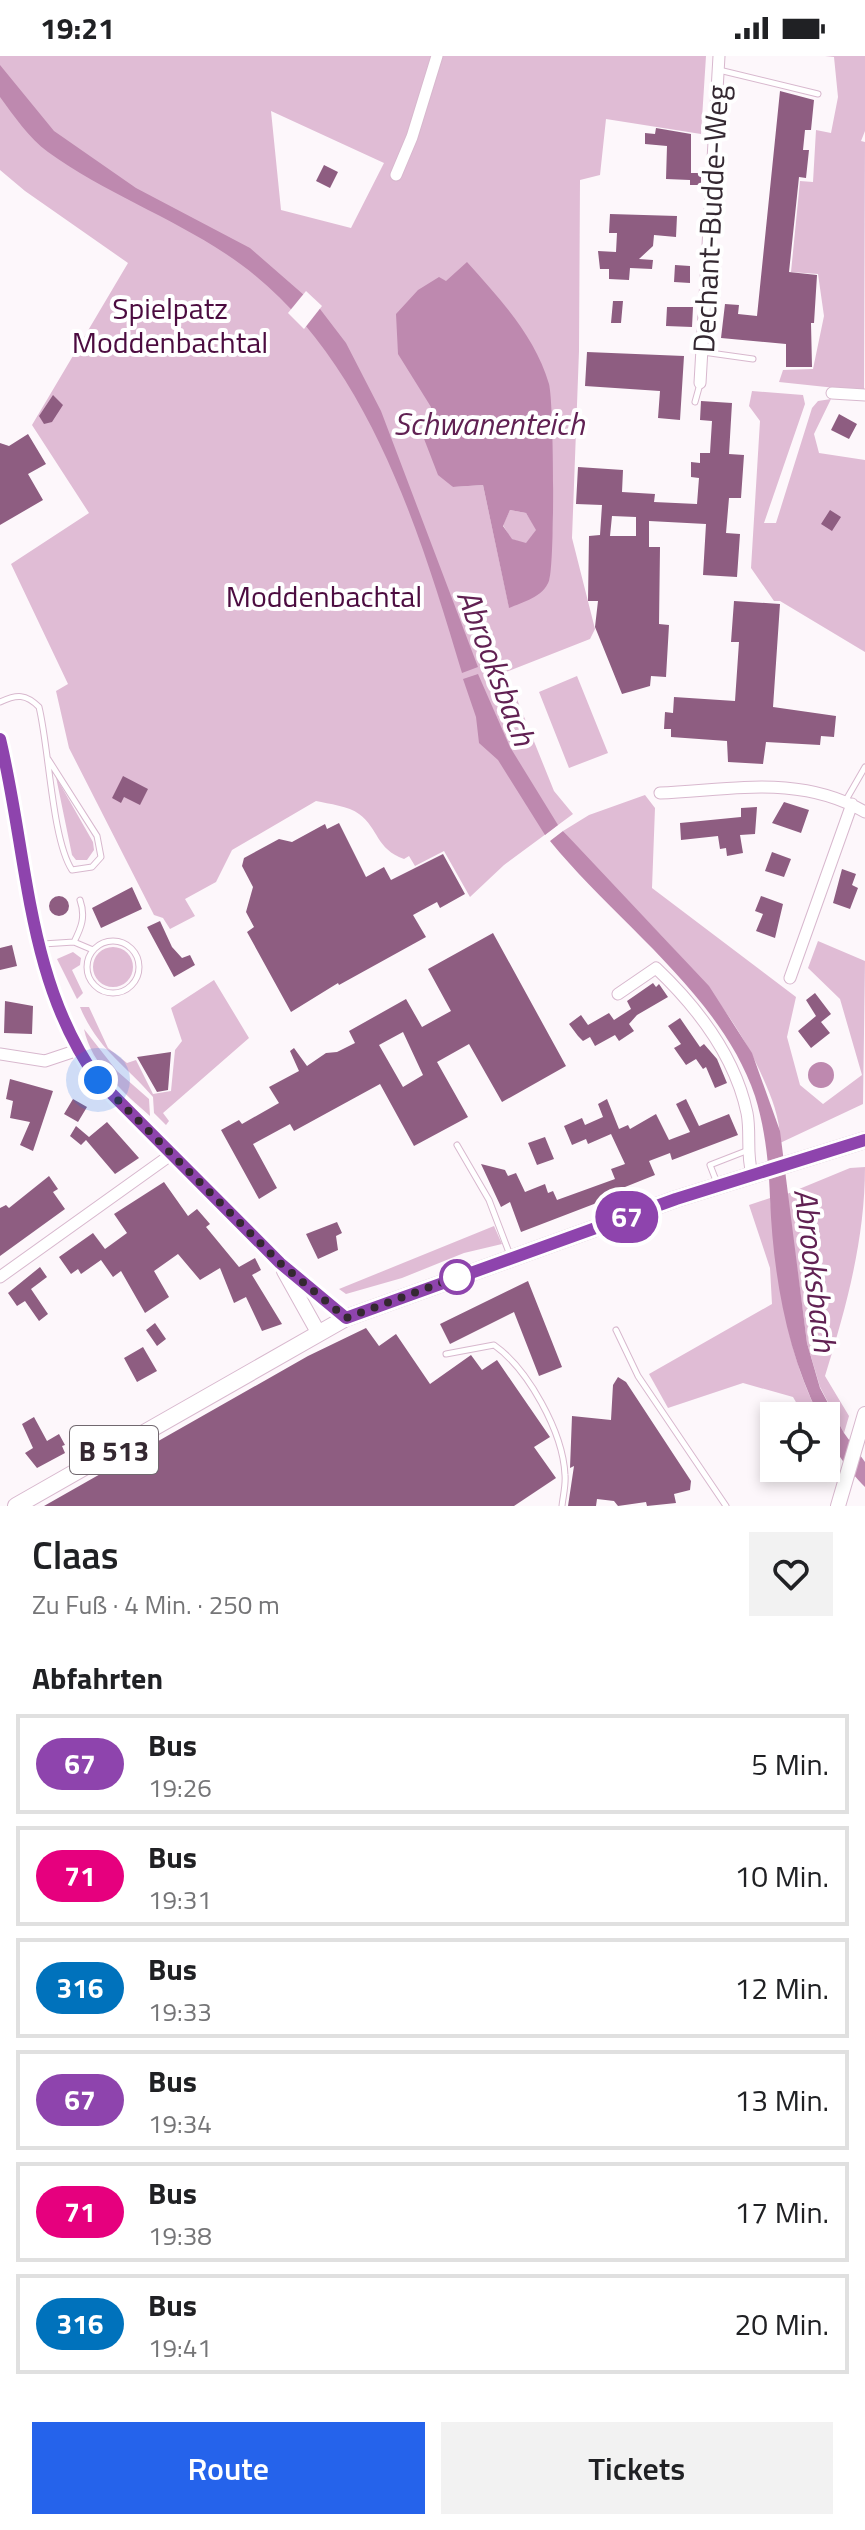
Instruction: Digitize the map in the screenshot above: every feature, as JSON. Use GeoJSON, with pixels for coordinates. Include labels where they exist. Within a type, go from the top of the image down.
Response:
{"type":"FeatureCollection","features":[{"type":"Feature","properties":{"kind":"main road","name":"B 513"},"geometry":{"type":"LineString","coordinates":[[16,1506],[346,1318],[717,1186],[865,1140]]}},
{"type":"Feature","properties":{"kind":"street"},"geometry":{"type":"LineString","coordinates":[[396,175],[412,137],[437,56]]}},
{"type":"Feature","properties":{"kind":"street","name":"Dechant-Budde-Weg"},"geometry":{"type":"LineString","coordinates":[[700,383],[719,56]]}},
{"type":"Feature","properties":{"kind":"street"},"geometry":{"type":"LineString","coordinates":[[832,393],[865,395]]}},
{"type":"Feature","properties":{"kind":"street"},"geometry":{"type":"LineString","coordinates":[[0,739],[38,944],[50,991],[78,1050],[98,1080],[280,1263],[346,1318]]}},
{"type":"Feature","properties":{"kind":"street"},"geometry":{"type":"LineString","coordinates":[[660,793],[782,787],[820,791],[865,812]]}},
{"type":"Feature","properties":{"kind":"street"},"geometry":{"type":"LineString","coordinates":[[790,978],[849,802]]}},
{"type":"Feature","properties":{"kind":"street"},"geometry":{"type":"LineString","coordinates":[[618,994],[656,968],[693,1006],[713,1035],[738,1085],[748,1117],[747,1151],[756,1173]]}},
{"type":"Feature","properties":{"kind":"street"},"geometry":{"type":"LineString","coordinates":[[0,1054],[45,1061],[78,1050]]}},
{"type":"Feature","properties":{"kind":"street"},"geometry":{"type":"LineString","coordinates":[[0,1277],[172,1154]]}},
{"type":"Feature","properties":{"kind":"street"},"geometry":{"type":"LineString","coordinates":[[280,1263],[318,1332]]}},
{"type":"Feature","properties":{"kind":"street"},"geometry":{"type":"LineString","coordinates":[[838,1506],[865,1414]]}},
{"type":"Feature","properties":{"kind":"lane"},"geometry":{"type":"LineString","coordinates":[[718,69],[818,94]]}},
{"type":"Feature","properties":{"kind":"lane"},"geometry":{"type":"LineString","coordinates":[[702,352],[753,359]]}},
{"type":"Feature","properties":{"kind":"lane"},"geometry":{"type":"LineString","coordinates":[[695,402],[700,383]]}},
{"type":"Feature","properties":{"kind":"lane"},"geometry":{"type":"LineString","coordinates":[[0,702],[14,695],[30,697],[39,707],[48,759],[67,862],[72,870],[92,867],[101,857],[97,836],[48,759]]}},
{"type":"Feature","properties":{"kind":"lane"},"geometry":{"type":"LineString","coordinates":[[849,802],[865,767]]}},
{"type":"Feature","properties":{"kind":"lane"},"geometry":{"type":"LineString","coordinates":[[74,942],[82,926],[84,911],[80,900]]}},
{"type":"Feature","properties":{"kind":"lane"},"geometry":{"type":"LineString","coordinates":[[107,941],[129,946],[139,965],[133,984],[114,993],[92,983],[87,972],[93,950],[107,941]]}},
{"type":"Feature","properties":{"kind":"lane"},"geometry":{"type":"LineString","coordinates":[[38,944],[74,942],[93,950]]}},
{"type":"Feature","properties":{"kind":"lane"},"geometry":{"type":"LineString","coordinates":[[457,1145],[489,1200],[511,1258]]}},
{"type":"Feature","properties":{"kind":"lane"},"geometry":{"type":"LineString","coordinates":[[717,1186],[710,1165],[747,1151]]}},
{"type":"Feature","properties":{"kind":"lane"},"geometry":{"type":"LineString","coordinates":[[616,1330],[638,1376],[726,1506]]}},
{"type":"Feature","properties":{"kind":"lane"},"geometry":{"type":"LineString","coordinates":[[446,1354],[494,1345],[511,1357],[549,1416],[565,1474],[562,1506]]}},
{"type":"Feature","properties":{"kind":"green space","name":"Moddenbachtal"},"geometry":{"type":"Polygon","coordinates":[[[0,56],[706,56],[701,134],[606,119],[600,175],[580,180],[579,351],[572,538],[595,629],[590,639],[506,672],[554,791],[573,814],[504,865],[470,897],[444,851],[415,866],[409,856],[404,859],[388,850],[366,820],[355,811],[316,801],[232,850],[216,882],[185,899],[195,916],[170,929],[163,918],[154,915],[69,748],[56,691],[68,684],[11,564],[89,513],[32,425],[128,263],[0,170],[0,56]],[[271,111],[281,210],[351,228],[384,163],[271,111]],[[549,385],[431,407],[421,431],[453,487],[483,485],[509,607],[549,581],[553,518],[549,385]]]}},
{"type":"Feature","properties":{"kind":"green space"},"geometry":{"type":"Polygon","coordinates":[[[825,56],[865,56],[865,131],[861,141],[865,142],[864,391],[779,382],[783,370],[813,369],[824,316],[818,274],[791,272],[800,181],[813,182],[816,130],[831,133],[838,97],[834,57],[825,56]]]}},
{"type":"Feature","properties":{"kind":"green space"},"geometry":{"type":"Polygon","coordinates":[[[752,391],[803,395],[805,404],[764,523],[776,523],[812,408],[818,401],[831,399],[814,434],[819,453],[865,460],[865,652],[780,601],[774,601],[751,568],[760,421],[749,406],[752,391]]]}},
{"type":"Feature","properties":{"kind":"green space"},"geometry":{"type":"Polygon","coordinates":[[[510,510],[526,513],[537,530],[526,544],[511,539],[503,525],[510,510]]]}},
{"type":"Feature","properties":{"kind":"green space"},"geometry":{"type":"Polygon","coordinates":[[[577,676],[608,753],[569,768],[539,692],[577,676]]]}},
{"type":"Feature","properties":{"kind":"green space"},"geometry":{"type":"Polygon","coordinates":[[[56,777],[93,842],[94,850],[87,860],[76,860],[72,855],[56,777]]]}},
{"type":"Feature","properties":{"kind":"green space"},"geometry":{"type":"Polygon","coordinates":[[[645,795],[655,808],[652,888],[796,997],[787,1037],[800,1085],[823,1104],[862,1075],[840,999],[808,968],[818,941],[865,961],[863,1104],[780,1143],[773,1102],[745,1042],[723,1009],[673,948],[563,831],[589,815],[645,795]]]}},
{"type":"Feature","properties":{"kind":"green space"},"geometry":{"type":"Polygon","coordinates":[[[113,947],[127,953],[133,967],[127,981],[113,987],[99,981],[93,967],[99,953],[113,947]]]}},
{"type":"Feature","properties":{"kind":"green space"},"geometry":{"type":"Polygon","coordinates":[[[73,952],[81,958],[80,965],[72,970],[83,993],[77,999],[57,959],[73,952]]]}},
{"type":"Feature","properties":{"kind":"green space"},"geometry":{"type":"Polygon","coordinates":[[[214,980],[249,1038],[163,1113],[169,1121],[166,1125],[154,1113],[153,1097],[95,1035],[80,1007],[89,1007],[108,1048],[127,1063],[136,1060],[153,1094],[171,1091],[175,1050],[182,1041],[171,1008],[214,980]]]}},
{"type":"Feature","properties":{"kind":"green space"},"geometry":{"type":"Polygon","coordinates":[[[84,1029],[117,1071],[149,1099],[150,1116],[101,1066],[84,1029]]]}},
{"type":"Feature","properties":{"kind":"green space"},"geometry":{"type":"Polygon","coordinates":[[[865,1167],[862,1220],[841,1323],[825,1376],[849,1416],[844,1433],[840,1425],[840,1402],[828,1402],[807,1343],[787,1194],[850,1168],[865,1167]]]}},
{"type":"Feature","properties":{"kind":"green space"},"geometry":{"type":"Polygon","coordinates":[[[770,1198],[784,1309],[797,1363],[813,1402],[796,1402],[793,1397],[743,1383],[668,1408],[649,1374],[772,1304],[770,1268],[749,1205],[770,1198]]]}},
{"type":"Feature","properties":{"kind":"green space"},"geometry":{"type":"Polygon","coordinates":[[[494,1226],[502,1244],[464,1253],[402,1278],[346,1294],[339,1289],[494,1226]]]}},
{"type":"Feature","properties":{"kind":"water"},"geometry":{"type":"Polygon","coordinates":[[[0,65],[54,131],[136,188],[250,248],[320,309],[346,343],[381,411],[478,667],[462,673],[404,498],[349,387],[314,336],[274,292],[226,254],[91,179],[41,146],[0,97],[0,65]]]}},
{"type":"Feature","properties":{"kind":"water","name":"Schwanenteich"},"geometry":{"type":"Polygon","coordinates":[[[467,262],[526,334],[549,384],[553,483],[549,581],[537,595],[509,608],[483,485],[453,487],[438,475],[421,431],[431,407],[398,354],[396,314],[418,290],[439,277],[446,281],[467,262]],[[510,510],[503,526],[512,539],[526,543],[536,530],[526,513],[510,510]]]}},
{"type":"Feature","properties":{"kind":"water"},"geometry":{"type":"Polygon","coordinates":[[[478,674],[510,747],[558,825],[545,835],[498,760],[479,743],[476,717],[463,679],[478,674]]]}},
{"type":"Feature","properties":{"kind":"water"},"geometry":{"type":"Polygon","coordinates":[[[563,831],[709,986],[752,1053],[780,1131],[807,1343],[820,1388],[827,1402],[813,1402],[798,1364],[783,1310],[774,1254],[764,1133],[755,1096],[739,1059],[693,992],[550,841],[563,831]]]}},
{"type":"Feature","properties":{"kind":"water"},"geometry":{"type":"Polygon","coordinates":[[[821,1062],[830,1066],[834,1075],[830,1084],[821,1088],[812,1084],[808,1075],[812,1066],[821,1062]]]}},
{"type":"Feature","properties":{"kind":"water"},"geometry":{"type":"Polygon","coordinates":[[[840,1426],[865,1462],[865,1487],[840,1456],[840,1426]]]}},
{"type":"Feature","properties":{"kind":"pier"},"geometry":{"type":"Polygon","coordinates":[[[306,291],[322,306],[304,329],[288,313],[306,291]]]}},
{"type":"Feature","properties":{"kind":"building"},"geometry":{"type":"Polygon","coordinates":[[[780,91],[814,100],[811,130],[805,130],[803,150],[809,150],[806,178],[799,177],[789,272],[817,275],[814,323],[811,323],[812,367],[786,367],[786,344],[721,338],[725,304],[739,305],[738,314],[757,316],[780,91]]]}},
{"type":"Feature","properties":{"kind":"building"},"geometry":{"type":"Polygon","coordinates":[[[656,128],[691,134],[691,173],[701,173],[701,185],[690,185],[690,180],[666,179],[667,146],[645,144],[645,133],[655,134],[656,128]]]}},
{"type":"Feature","properties":{"kind":"building"},"geometry":{"type":"Polygon","coordinates":[[[324,165],[338,172],[330,188],[316,181],[324,165]]]}},
{"type":"Feature","properties":{"kind":"building"},"geometry":{"type":"Polygon","coordinates":[[[610,214],[677,216],[676,237],[654,235],[653,246],[639,259],[653,260],[652,269],[630,268],[629,280],[609,279],[609,269],[600,269],[598,251],[616,252],[617,233],[609,233],[610,214]]]}},
{"type":"Feature","properties":{"kind":"building"},"geometry":{"type":"Polygon","coordinates":[[[675,265],[690,266],[690,283],[674,282],[675,265]]]}},
{"type":"Feature","properties":{"kind":"building"},"geometry":{"type":"Polygon","coordinates":[[[613,301],[623,301],[621,323],[611,323],[613,301]]]}},
{"type":"Feature","properties":{"kind":"building"},"geometry":{"type":"Polygon","coordinates":[[[667,307],[693,307],[692,327],[666,326],[667,307]]]}},
{"type":"Feature","properties":{"kind":"building"},"geometry":{"type":"Polygon","coordinates":[[[587,352],[684,356],[680,420],[658,418],[660,391],[585,386],[587,352]]]}},
{"type":"Feature","properties":{"kind":"building"},"geometry":{"type":"Polygon","coordinates":[[[53,395],[63,405],[52,422],[44,424],[39,416],[53,395]]]}},
{"type":"Feature","properties":{"kind":"building"},"geometry":{"type":"Polygon","coordinates":[[[701,401],[732,403],[729,454],[744,455],[741,498],[729,498],[726,533],[740,534],[737,577],[703,575],[706,524],[649,521],[649,547],[660,547],[659,624],[669,625],[666,677],[651,676],[650,686],[622,694],[595,627],[598,601],[588,601],[589,536],[600,535],[602,505],[576,504],[578,467],[623,470],[622,492],[655,494],[654,502],[697,504],[699,478],[691,477],[691,462],[700,463],[700,453],[710,453],[712,421],[700,420],[701,401]],[[612,516],[610,536],[636,536],[636,517],[612,516]]]}},
{"type":"Feature","properties":{"kind":"building"},"geometry":{"type":"Polygon","coordinates":[[[839,414],[857,424],[849,439],[831,430],[839,414]]]}},
{"type":"Feature","properties":{"kind":"building"},"geometry":{"type":"Polygon","coordinates":[[[28,434],[46,464],[28,474],[43,500],[0,525],[0,443],[9,446],[28,434]]]}},
{"type":"Feature","properties":{"kind":"building"},"geometry":{"type":"Polygon","coordinates":[[[830,510],[841,517],[832,531],[821,524],[830,510]]]}},
{"type":"Feature","properties":{"kind":"building"},"geometry":{"type":"Polygon","coordinates":[[[734,601],[780,604],[773,707],[836,716],[834,737],[821,736],[820,745],[766,742],[763,764],[728,762],[727,741],[671,737],[671,729],[664,729],[665,712],[673,713],[674,697],[735,701],[739,642],[731,642],[734,601]]]}},
{"type":"Feature","properties":{"kind":"building"},"geometry":{"type":"Polygon","coordinates":[[[123,776],[148,789],[140,805],[124,797],[121,803],[112,798],[123,776]]]}},
{"type":"Feature","properties":{"kind":"building"},"geometry":{"type":"Polygon","coordinates":[[[784,802],[809,810],[801,833],[772,823],[784,802]]]}},
{"type":"Feature","properties":{"kind":"building"},"geometry":{"type":"Polygon","coordinates":[[[757,807],[755,834],[740,835],[743,853],[727,856],[726,848],[720,849],[718,836],[681,840],[680,823],[741,817],[741,808],[757,807]]]}},
{"type":"Feature","properties":{"kind":"building"},"geometry":{"type":"Polygon","coordinates":[[[339,823],[366,877],[384,867],[391,880],[443,854],[465,894],[440,908],[437,902],[413,915],[426,937],[338,983],[291,1012],[247,932],[254,927],[246,912],[253,887],[242,866],[244,858],[279,839],[292,842],[325,824],[327,829],[339,823]]]}},
{"type":"Feature","properties":{"kind":"building"},"geometry":{"type":"Polygon","coordinates":[[[772,852],[791,859],[784,877],[765,871],[772,852]]]}},
{"type":"Feature","properties":{"kind":"building"},"geometry":{"type":"Polygon","coordinates":[[[842,869],[856,874],[852,885],[858,888],[850,909],[833,903],[842,869]]]}},
{"type":"Feature","properties":{"kind":"building"},"geometry":{"type":"Polygon","coordinates":[[[132,887],[142,909],[101,928],[92,908],[132,887]]]}},
{"type":"Feature","properties":{"kind":"building"},"geometry":{"type":"Polygon","coordinates":[[[59,896],[66,899],[69,906],[66,913],[59,916],[52,913],[49,906],[52,899],[59,896]]]}},
{"type":"Feature","properties":{"kind":"building"},"geometry":{"type":"Polygon","coordinates":[[[761,896],[783,904],[775,938],[756,931],[763,914],[755,911],[761,896]]]}},
{"type":"Feature","properties":{"kind":"building"},"geometry":{"type":"Polygon","coordinates":[[[160,921],[172,947],[182,958],[190,955],[195,965],[174,977],[147,927],[160,921]]]}},
{"type":"Feature","properties":{"kind":"building"},"geometry":{"type":"Polygon","coordinates":[[[493,933],[566,1066],[502,1102],[469,1044],[437,1062],[468,1117],[414,1146],[380,1084],[294,1131],[290,1124],[253,1144],[277,1188],[259,1199],[221,1130],[239,1120],[242,1124],[279,1103],[269,1087],[299,1071],[290,1051],[294,1048],[307,1066],[326,1053],[337,1052],[355,1043],[349,1031],[406,999],[422,1027],[451,1011],[428,969],[493,933]],[[403,1032],[379,1045],[403,1087],[423,1075],[403,1032]]]}},
{"type":"Feature","properties":{"kind":"building"},"geometry":{"type":"Polygon","coordinates":[[[12,945],[17,966],[0,970],[0,948],[12,945]]]}},
{"type":"Feature","properties":{"kind":"building"},"geometry":{"type":"Polygon","coordinates":[[[653,983],[656,987],[659,984],[668,997],[637,1015],[629,1024],[634,1031],[619,1041],[615,1035],[595,1046],[590,1037],[583,1041],[569,1024],[581,1015],[588,1025],[609,1013],[614,1020],[631,1009],[627,1001],[653,983]]]}},
{"type":"Feature","properties":{"kind":"building"},"geometry":{"type":"Polygon","coordinates":[[[815,993],[831,1014],[821,1022],[830,1033],[811,1048],[798,1031],[816,1016],[806,1000],[815,993]]]}},
{"type":"Feature","properties":{"kind":"building"},"geometry":{"type":"Polygon","coordinates":[[[5,1001],[33,1006],[32,1034],[4,1033],[5,1001]]]}},
{"type":"Feature","properties":{"kind":"building"},"geometry":{"type":"Polygon","coordinates":[[[680,1018],[700,1047],[704,1044],[717,1059],[727,1083],[715,1088],[706,1067],[703,1069],[696,1059],[686,1065],[674,1048],[681,1044],[668,1026],[680,1018]]]}},
{"type":"Feature","properties":{"kind":"building"},"geometry":{"type":"Polygon","coordinates":[[[171,1052],[168,1090],[157,1092],[137,1057],[171,1052]]]}},
{"type":"Feature","properties":{"kind":"building"},"geometry":{"type":"Polygon","coordinates":[[[10,1079],[53,1091],[33,1151],[20,1145],[30,1122],[10,1118],[13,1101],[6,1099],[10,1079]]]}},
{"type":"Feature","properties":{"kind":"building"},"geometry":{"type":"Polygon","coordinates":[[[73,1099],[87,1107],[78,1122],[64,1114],[73,1099]]]}},
{"type":"Feature","properties":{"kind":"building"},"geometry":{"type":"Polygon","coordinates":[[[607,1099],[619,1129],[628,1125],[630,1129],[656,1114],[669,1140],[690,1132],[676,1104],[686,1099],[699,1126],[729,1114],[738,1135],[672,1160],[670,1153],[649,1161],[655,1175],[605,1195],[607,1199],[521,1232],[510,1202],[501,1207],[481,1164],[505,1170],[508,1176],[516,1173],[525,1192],[545,1184],[548,1193],[553,1191],[557,1200],[615,1179],[611,1169],[625,1164],[611,1134],[588,1144],[586,1139],[572,1145],[564,1126],[582,1118],[585,1125],[603,1117],[598,1104],[607,1099]]]}},
{"type":"Feature","properties":{"kind":"building"},"geometry":{"type":"Polygon","coordinates":[[[107,1122],[139,1158],[115,1174],[86,1140],[81,1145],[70,1136],[76,1126],[89,1137],[107,1122]]]}},
{"type":"Feature","properties":{"kind":"building"},"geometry":{"type":"Polygon","coordinates":[[[545,1137],[554,1159],[537,1165],[528,1143],[545,1137]]]}},
{"type":"Feature","properties":{"kind":"building"},"geometry":{"type":"Polygon","coordinates":[[[49,1176],[58,1189],[53,1192],[65,1209],[0,1256],[0,1208],[6,1205],[9,1208],[49,1176]]]}},
{"type":"Feature","properties":{"kind":"building"},"geometry":{"type":"Polygon","coordinates":[[[164,1182],[188,1216],[197,1209],[210,1224],[206,1227],[239,1267],[255,1258],[261,1270],[252,1275],[282,1324],[262,1331],[246,1297],[234,1303],[220,1268],[200,1280],[178,1254],[154,1271],[169,1297],[145,1313],[121,1271],[113,1277],[101,1260],[81,1274],[78,1269],[71,1274],[59,1257],[93,1233],[105,1249],[127,1233],[114,1214],[164,1182]]]}},
{"type":"Feature","properties":{"kind":"building"},"geometry":{"type":"Polygon","coordinates":[[[337,1222],[342,1233],[336,1236],[338,1250],[318,1259],[306,1234],[337,1222]]]}},
{"type":"Feature","properties":{"kind":"building"},"geometry":{"type":"Polygon","coordinates":[[[40,1267],[47,1277],[31,1289],[48,1314],[39,1321],[25,1301],[17,1306],[8,1293],[40,1267]]]}},
{"type":"Feature","properties":{"kind":"building"},"geometry":{"type":"Polygon","coordinates":[[[528,1281],[562,1367],[539,1376],[514,1312],[450,1344],[440,1324],[528,1281]]]}},
{"type":"Feature","properties":{"kind":"building"},"geometry":{"type":"Polygon","coordinates":[[[155,1323],[166,1339],[157,1346],[146,1330],[155,1323]]]}},
{"type":"Feature","properties":{"kind":"building"},"geometry":{"type":"Polygon","coordinates":[[[366,1328],[379,1346],[396,1334],[430,1384],[471,1355],[482,1370],[497,1360],[550,1437],[534,1447],[556,1478],[514,1506],[44,1506],[308,1356],[366,1328]]]}},
{"type":"Feature","properties":{"kind":"building"},"geometry":{"type":"Polygon","coordinates":[[[143,1347],[157,1371],[137,1382],[124,1358],[143,1347]]]}},
{"type":"Feature","properties":{"kind":"building"},"geometry":{"type":"Polygon","coordinates":[[[618,1377],[626,1382],[691,1481],[690,1490],[674,1494],[676,1503],[647,1506],[646,1502],[618,1506],[614,1501],[597,1499],[596,1506],[568,1506],[574,1466],[570,1468],[572,1416],[611,1420],[613,1385],[618,1377]]]}},
{"type":"Feature","properties":{"kind":"building"},"geometry":{"type":"Polygon","coordinates":[[[34,1417],[47,1441],[59,1434],[65,1445],[62,1446],[65,1453],[37,1468],[25,1453],[33,1448],[22,1424],[34,1417]]]}},
{"type":"Feature","properties":{"kind":"bus line","name":"67"},"geometry":{"type":"LineString","coordinates":[[0,739],[43,969],[50,991],[82,1058],[98,1080],[280,1263],[346,1318],[676,1199],[865,1140]]}},
{"type":"Feature","properties":{"kind":"route"},"geometry":{"type":"LineString","coordinates":[[98,1080],[280,1263],[346,1318],[457,1277]]}},
{"type":"Feature","properties":{"kind":"park label","name":"Spielpatz Moddenbachtal"},"geometry":{"type":"Point","coordinates":[170,325]}},
{"type":"Feature","properties":{"kind":"water label","name":"Abrooksbach"},"geometry":{"type":"Point","coordinates":[497,667]}},
{"type":"Feature","properties":{"kind":"water label","name":"Abrooksbach"},"geometry":{"type":"Point","coordinates":[816,1270]}}]}
